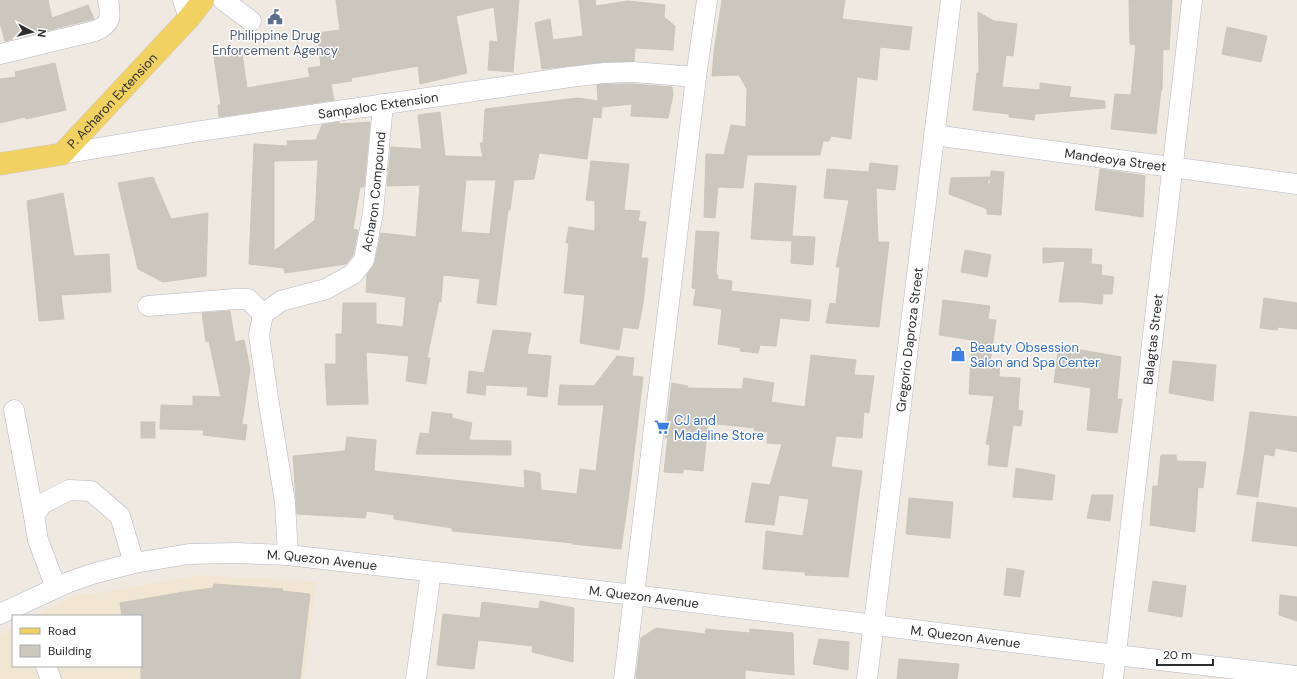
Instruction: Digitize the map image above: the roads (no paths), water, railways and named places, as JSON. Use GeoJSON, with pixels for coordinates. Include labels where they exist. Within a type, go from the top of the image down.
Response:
{"type":"FeatureCollection","features":[{"type":"Feature","properties":{"kind":"main road","name":"P. Acharon Extension"},"geometry":{"type":"LineString","coordinates":[[0,164],[62,154],[186,9],[203,0]]}},
{"type":"Feature","properties":{"kind":"street"},"geometry":{"type":"LineString","coordinates":[[0,54],[103,28],[110,17],[108,0]]}},
{"type":"Feature","properties":{"kind":"street"},"geometry":{"type":"LineString","coordinates":[[223,0],[251,21]]}},
{"type":"Feature","properties":{"kind":"street"},"geometry":{"type":"LineString","coordinates":[[624,679],[696,77],[707,0]]}},
{"type":"Feature","properties":{"kind":"street","name":"Gregorio Daproza Street"},"geometry":{"type":"LineString","coordinates":[[867,679],[951,0]]}},
{"type":"Feature","properties":{"kind":"street","name":"Balagtas Street"},"geometry":{"type":"LineString","coordinates":[[1113,679],[1192,0]]}},
{"type":"Feature","properties":{"kind":"street","name":"Sampaloc Extension"},"geometry":{"type":"LineString","coordinates":[[62,154],[194,132],[604,73],[633,72],[696,77]]}},
{"type":"Feature","properties":{"kind":"street","name":"Acharon Compound"},"geometry":{"type":"LineString","coordinates":[[263,314],[281,301],[326,289],[353,274],[364,260],[373,213],[383,104]]}},
{"type":"Feature","properties":{"kind":"street","name":"Mandeoya Street"},"geometry":{"type":"LineString","coordinates":[[934,135],[1297,184]]}},
{"type":"Feature","properties":{"kind":"street"},"geometry":{"type":"LineString","coordinates":[[148,306],[248,299],[263,314],[259,335],[286,502],[288,555]]}},
{"type":"Feature","properties":{"kind":"street"},"geometry":{"type":"LineString","coordinates":[[14,410],[38,540],[56,588]]}},
{"type":"Feature","properties":{"kind":"street"},"geometry":{"type":"LineString","coordinates":[[34,516],[42,504],[69,490],[91,491],[120,516],[134,563]]}},
{"type":"Feature","properties":{"kind":"street","name":"M. Quezon Avenue"},"geometry":{"type":"LineString","coordinates":[[0,614],[25,610],[56,588],[92,574],[134,563],[189,554],[235,553],[288,555],[634,595],[1297,676]]}},
{"type":"Feature","properties":{"kind":"street"},"geometry":{"type":"LineString","coordinates":[[416,679],[431,572]]}},
{"type":"Feature","properties":{"kind":"street"},"geometry":{"type":"LineString","coordinates":[[46,667],[51,679]]}},
{"type":"Feature","properties":{"kind":"place","name":"Philippine Drug Enforcement Agency"},"geometry":{"type":"Point","coordinates":[275,17]}},
{"type":"Feature","properties":{"kind":"place","name":"Beauty Obsession Salon and Spa Center"},"geometry":{"type":"Point","coordinates":[958,354]}},
{"type":"Feature","properties":{"kind":"place","name":"CJ and Madeline Store"},"geometry":{"type":"Point","coordinates":[662,427]}}]}
